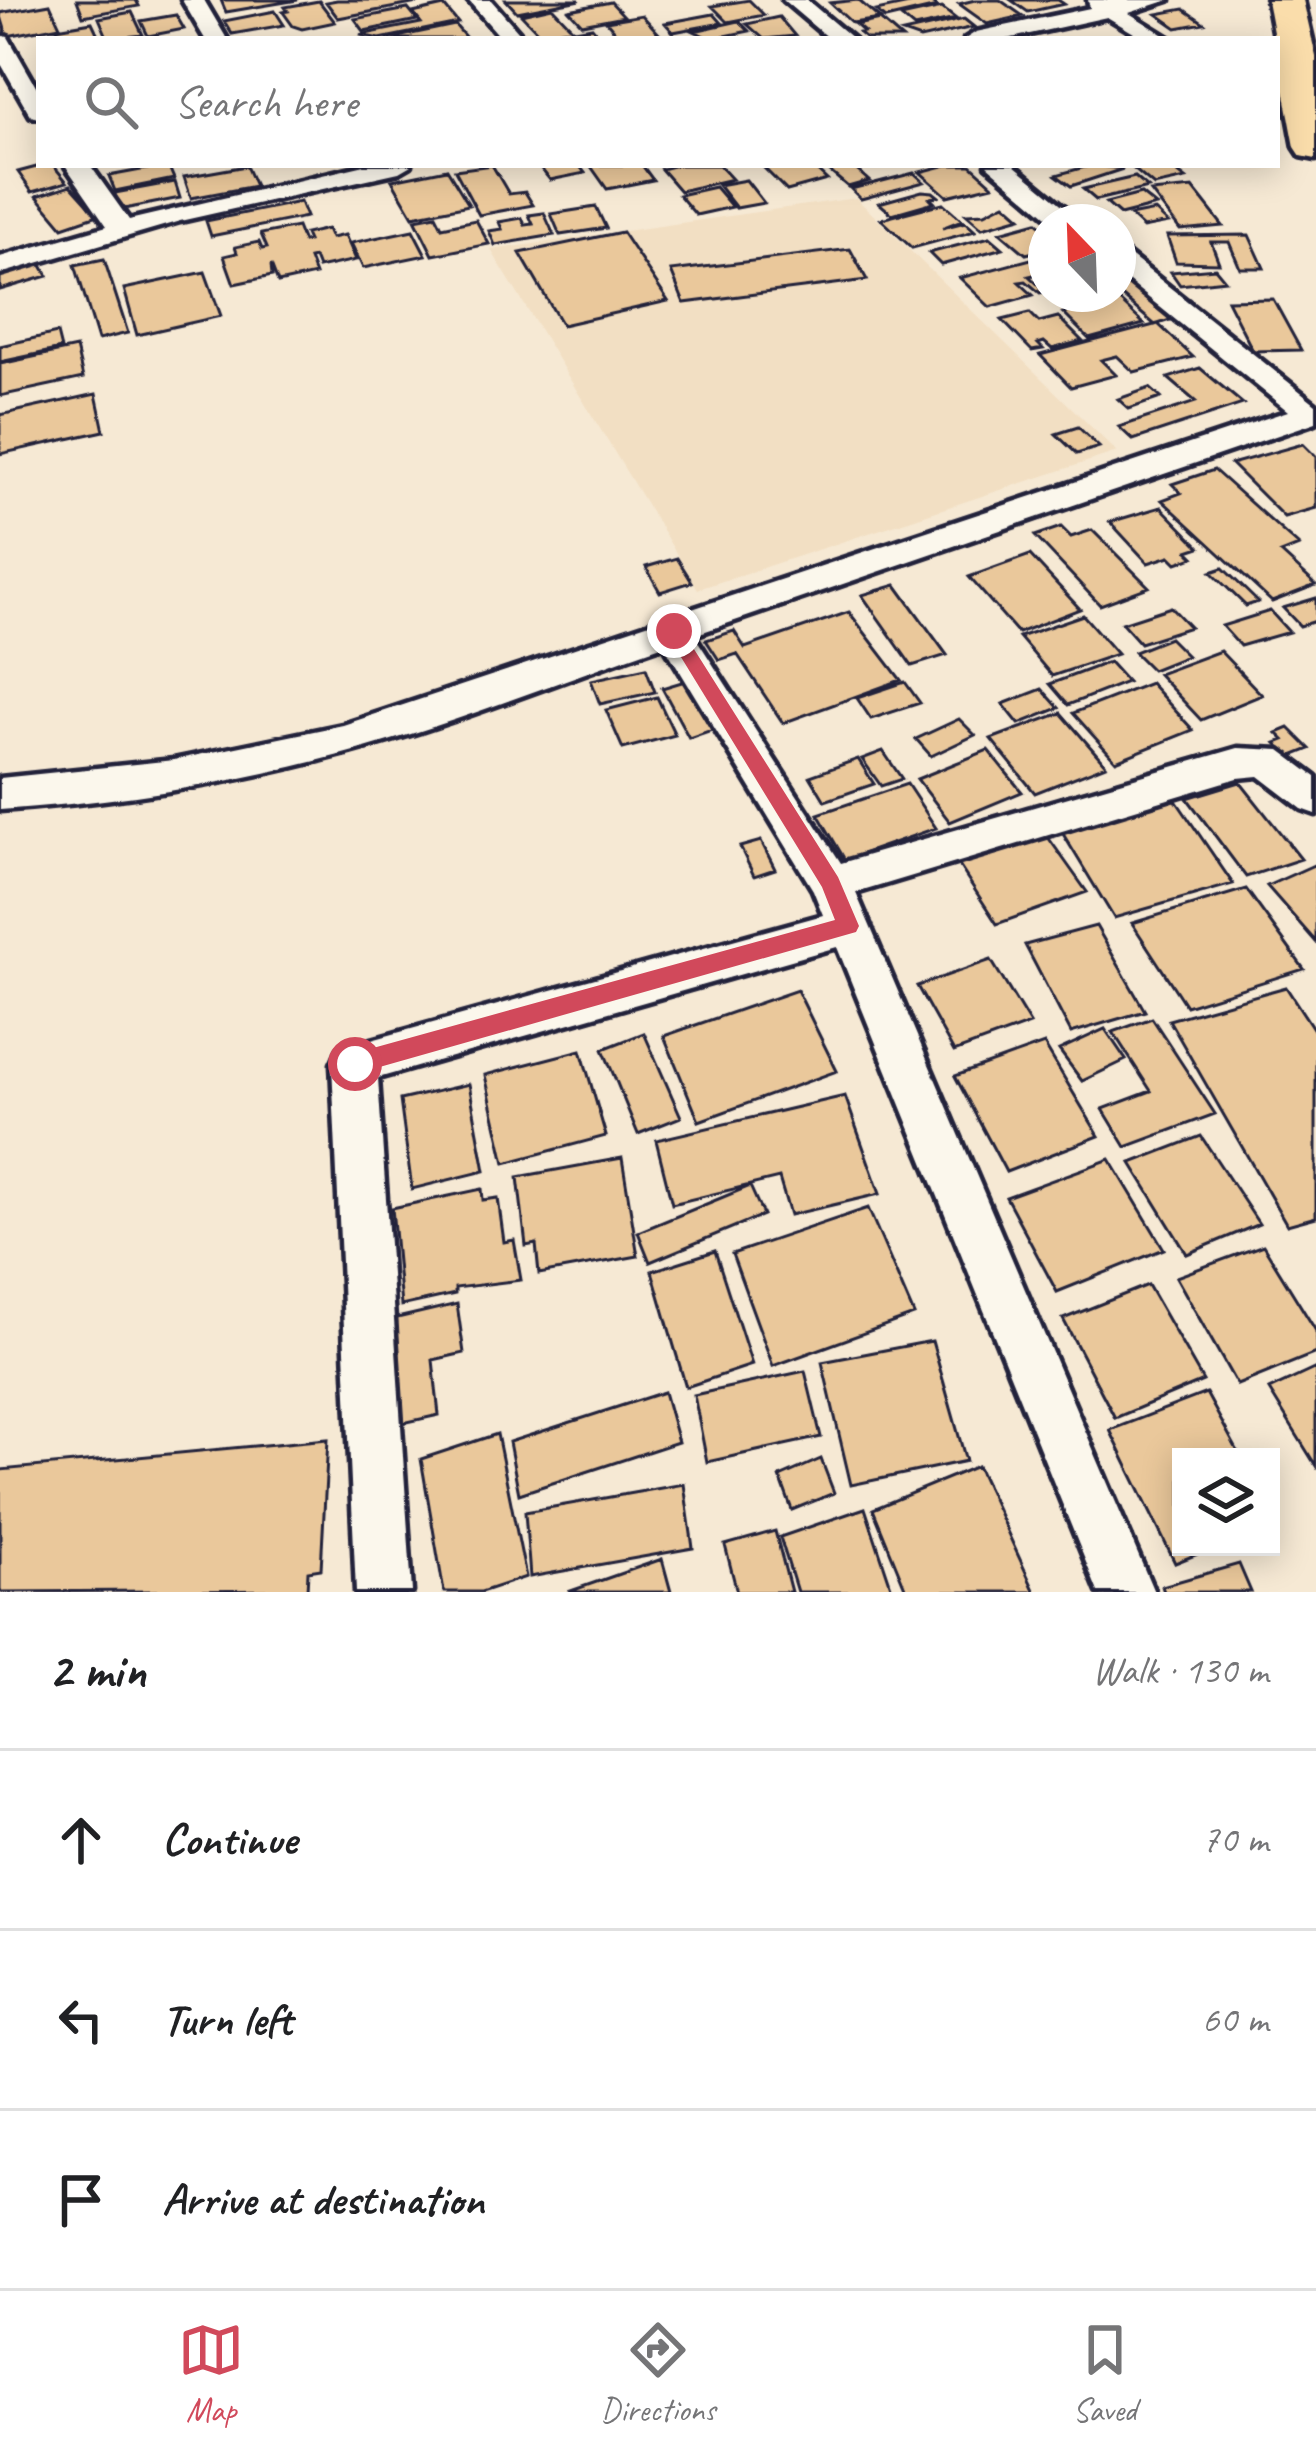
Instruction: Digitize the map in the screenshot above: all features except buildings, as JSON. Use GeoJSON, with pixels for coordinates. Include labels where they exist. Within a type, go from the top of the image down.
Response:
{"type":"FeatureCollection","features":[{"type":"Feature","properties":{"kind":"highway"},"geometry":{"type":"LineString","coordinates":[[1285,0],[1299,92],[1316,148]]}},
{"type":"Feature","properties":{"kind":"street"},"geometry":{"type":"LineString","coordinates":[[193,0],[214,36]]}},
{"type":"Feature","properties":{"kind":"street"},"geometry":{"type":"LineString","coordinates":[[479,0],[511,36]]}},
{"type":"Feature","properties":{"kind":"street"},"geometry":{"type":"LineString","coordinates":[[794,0],[838,36]]}},
{"type":"Feature","properties":{"kind":"street"},"geometry":{"type":"LineString","coordinates":[[987,36],[1099,4],[1158,0]]}},
{"type":"Feature","properties":{"kind":"street"},"geometry":{"type":"LineString","coordinates":[[1099,4],[1155,36]]}},
{"type":"Feature","properties":{"kind":"street"},"geometry":{"type":"LineString","coordinates":[[0,42],[36,106]]}},
{"type":"Feature","properties":{"kind":"street"},"geometry":{"type":"LineString","coordinates":[[79,168],[122,229]]}},
{"type":"Feature","properties":{"kind":"street"},"geometry":{"type":"LineString","coordinates":[[0,266],[298,175],[369,168]]}},
{"type":"Feature","properties":{"kind":"street"},"geometry":{"type":"LineString","coordinates":[[1003,168],[1048,204]]}},
{"type":"Feature","properties":{"kind":"street"},"geometry":{"type":"LineString","coordinates":[[1136,274],[1313,414]]}},
{"type":"Feature","properties":{"kind":"street"},"geometry":{"type":"LineString","coordinates":[[0,794],[94,790],[219,769],[346,739],[1313,414]]}},
{"type":"Feature","properties":{"kind":"street"},"geometry":{"type":"LineString","coordinates":[[674,631],[839,904],[1126,1592]]}},
{"type":"Feature","properties":{"kind":"street"},"geometry":{"type":"LineString","coordinates":[[384,1592],[355,1064],[839,904],[1238,763],[1266,761],[1316,798]]}},
{"type":"Feature","properties":{"kind":"shaded area"},"geometry":{"type":"Polygon","coordinates":[[[856,198],[1117,452],[698,589],[491,250],[856,198]]]}},
{"type":"Feature","properties":{"kind":"route"},"geometry":{"type":"LineString","coordinates":[[355,1064],[848,926],[831,883],[674,631]]}}]}
